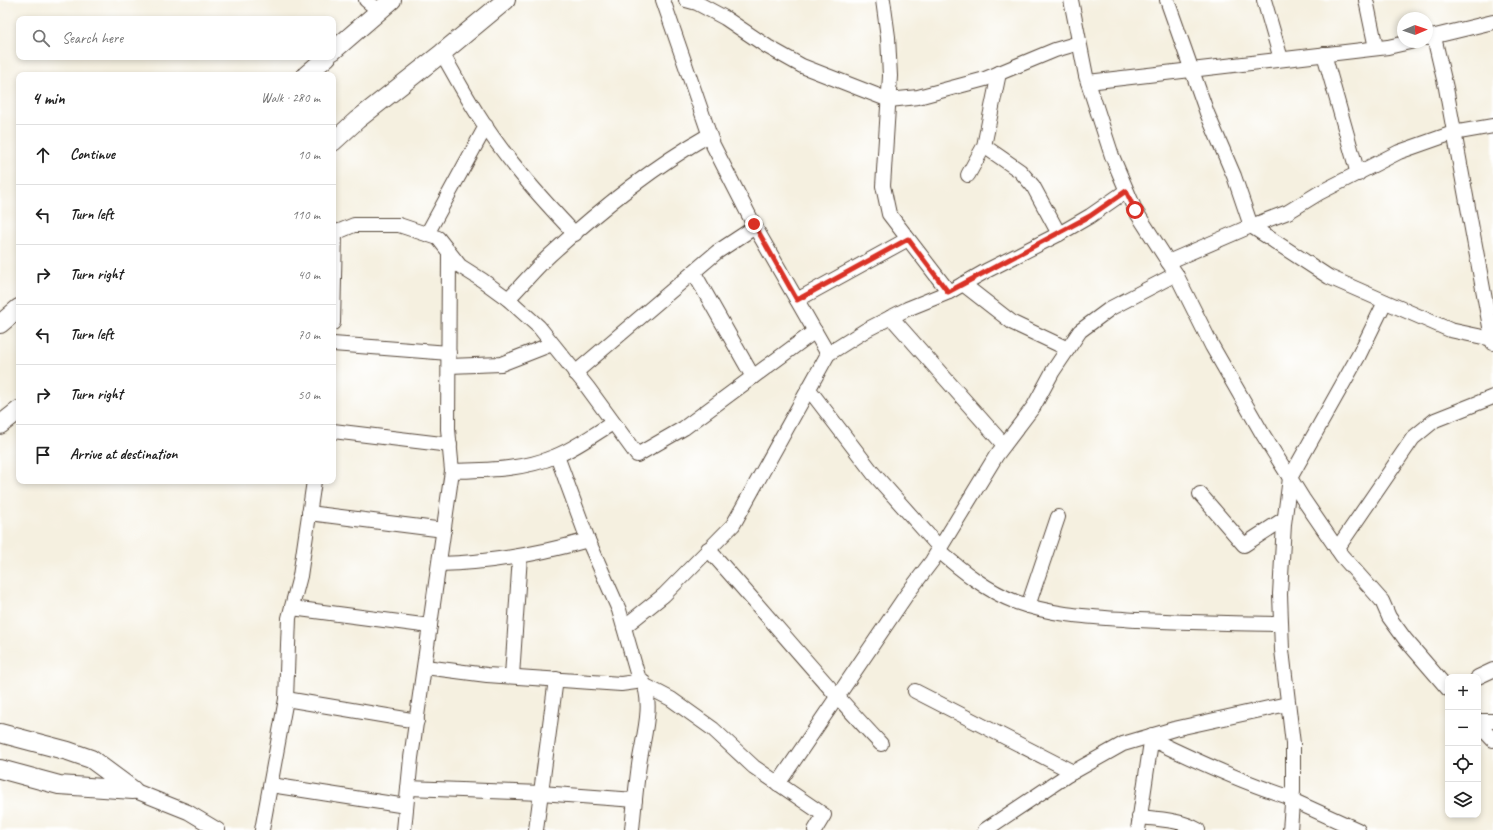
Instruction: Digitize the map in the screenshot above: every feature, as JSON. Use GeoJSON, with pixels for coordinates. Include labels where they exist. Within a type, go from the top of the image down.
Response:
{"type":"FeatureCollection","features":[{"type":"Feature","properties":{"kind":"main road"},"geometry":{"type":"LineString","coordinates":[[336,139],[506,0]]}},
{"type":"Feature","properties":{"kind":"main road"},"geometry":{"type":"LineString","coordinates":[[336,48],[379,4]]}},
{"type":"Feature","properties":{"kind":"main road"},"geometry":{"type":"LineString","coordinates":[[309,72],[323,60]]}},
{"type":"Feature","properties":{"kind":"main road"},"geometry":{"type":"LineString","coordinates":[[0,324],[16,311]]}},
{"type":"Feature","properties":{"kind":"main road"},"geometry":{"type":"LineString","coordinates":[[0,425],[16,412]]}},
{"type":"Feature","properties":{"kind":"main road"},"geometry":{"type":"LineString","coordinates":[[0,733],[68,751],[91,759],[133,790]]}},
{"type":"Feature","properties":{"kind":"main road"},"geometry":{"type":"LineString","coordinates":[[0,769],[59,785],[133,790]]}},
{"type":"Feature","properties":{"kind":"street"},"geometry":{"type":"LineString","coordinates":[[663,0],[709,135],[733,187],[828,354]]}},
{"type":"Feature","properties":{"kind":"street"},"geometry":{"type":"LineString","coordinates":[[686,0],[697,3],[725,18],[802,66],[890,100],[918,97],[985,79],[1055,50],[1079,43]]}},
{"type":"Feature","properties":{"kind":"street"},"geometry":{"type":"LineString","coordinates":[[883,0],[888,37],[890,100],[883,186],[889,214],[948,292]]}},
{"type":"Feature","properties":{"kind":"street"},"geometry":{"type":"LineString","coordinates":[[1071,0],[1088,82],[1112,156],[1135,210],[1176,274],[1212,346],[1290,478],[1337,549],[1382,601],[1389,617],[1405,639],[1445,686]]}},
{"type":"Feature","properties":{"kind":"street"},"geometry":{"type":"LineString","coordinates":[[1167,0],[1207,113],[1234,176],[1251,226],[1329,277],[1450,330],[1493,341],[1480,261],[1446,88],[1433,45]]}},
{"type":"Feature","properties":{"kind":"street"},"geometry":{"type":"LineString","coordinates":[[1264,0],[1281,59]]}},
{"type":"Feature","properties":{"kind":"street"},"geometry":{"type":"LineString","coordinates":[[1366,0],[1376,48]]}},
{"type":"Feature","properties":{"kind":"street"},"geometry":{"type":"LineString","coordinates":[[1433,37],[1493,22]]}},
{"type":"Feature","properties":{"kind":"street"},"geometry":{"type":"LineString","coordinates":[[1088,82],[1397,44]]}},
{"type":"Feature","properties":{"kind":"street"},"geometry":{"type":"LineString","coordinates":[[442,53],[486,126],[536,193],[575,234]]}},
{"type":"Feature","properties":{"kind":"street"},"geometry":{"type":"LineString","coordinates":[[1324,54],[1358,174]]}},
{"type":"Feature","properties":{"kind":"street"},"geometry":{"type":"LineString","coordinates":[[968,175],[984,146],[1000,73]]}},
{"type":"Feature","properties":{"kind":"street"},"geometry":{"type":"LineString","coordinates":[[427,234],[486,126]]}},
{"type":"Feature","properties":{"kind":"street"},"geometry":{"type":"LineString","coordinates":[[1168,262],[1251,226],[1288,212],[1319,193],[1399,152],[1454,133],[1493,126]]}},
{"type":"Feature","properties":{"kind":"street"},"geometry":{"type":"LineString","coordinates":[[508,299],[548,256],[575,234],[602,208],[688,147],[709,135]]}},
{"type":"Feature","properties":{"kind":"street"},"geometry":{"type":"LineString","coordinates":[[984,146],[1020,171],[1032,186],[1059,234]]}},
{"type":"Feature","properties":{"kind":"street"},"geometry":{"type":"LineString","coordinates":[[624,627],[664,595],[733,525],[828,354],[866,330],[891,317],[948,292],[1059,234],[1090,216],[1126,191]]}},
{"type":"Feature","properties":{"kind":"street"},"geometry":{"type":"LineString","coordinates":[[336,231],[354,225],[399,224],[438,238],[460,266],[508,299],[539,327],[637,455],[684,428],[815,331]]}},
{"type":"Feature","properties":{"kind":"street"},"geometry":{"type":"LineString","coordinates":[[575,373],[717,252],[755,227]]}},
{"type":"Feature","properties":{"kind":"street"},"geometry":{"type":"LineString","coordinates":[[797,300],[908,239]]}},
{"type":"Feature","properties":{"kind":"street"},"geometry":{"type":"LineString","coordinates":[[404,830],[417,720],[452,471],[448,360],[449,252]]}},
{"type":"Feature","properties":{"kind":"street"},"geometry":{"type":"LineString","coordinates":[[694,273],[753,377]]}},
{"type":"Feature","properties":{"kind":"street"},"geometry":{"type":"LineString","coordinates":[[778,784],[939,549],[1004,446],[1034,406],[1080,331],[1111,308],[1176,274]]}},
{"type":"Feature","properties":{"kind":"street"},"geometry":{"type":"LineString","coordinates":[[963,284],[1013,323],[1068,349]]}},
{"type":"Feature","properties":{"kind":"street"},"geometry":{"type":"LineString","coordinates":[[1290,830],[1293,744],[1287,704],[1280,594],[1284,519],[1290,478],[1349,374],[1385,302]]}},
{"type":"Feature","properties":{"kind":"street"},"geometry":{"type":"LineString","coordinates":[[891,317],[1004,446]]}},
{"type":"Feature","properties":{"kind":"street"},"geometry":{"type":"LineString","coordinates":[[336,344],[448,360],[501,364],[552,344]]}},
{"type":"Feature","properties":{"kind":"street"},"geometry":{"type":"LineString","coordinates":[[808,388],[878,478],[939,549],[982,584],[1014,601],[1028,606],[1083,616],[1222,624],[1281,624]]}},
{"type":"Feature","properties":{"kind":"street"},"geometry":{"type":"LineString","coordinates":[[1337,549],[1413,438],[1435,420],[1493,397]]}},
{"type":"Feature","properties":{"kind":"street"},"geometry":{"type":"LineString","coordinates":[[452,471],[511,468],[557,456],[613,423]]}},
{"type":"Feature","properties":{"kind":"street"},"geometry":{"type":"LineString","coordinates":[[336,431],[450,445]]}},
{"type":"Feature","properties":{"kind":"street"},"geometry":{"type":"LineString","coordinates":[[557,456],[588,540],[619,610],[647,698],[647,721],[632,830]]}},
{"type":"Feature","properties":{"kind":"street"},"geometry":{"type":"LineString","coordinates":[[262,830],[286,699],[288,642],[292,608],[300,576],[314,484]]}},
{"type":"Feature","properties":{"kind":"street"},"geometry":{"type":"LineString","coordinates":[[1200,494],[1244,545],[1284,519]]}},
{"type":"Feature","properties":{"kind":"street"},"geometry":{"type":"LineString","coordinates":[[309,513],[444,530]]}},
{"type":"Feature","properties":{"kind":"street"},"geometry":{"type":"LineString","coordinates":[[1028,606],[1058,517]]}},
{"type":"Feature","properties":{"kind":"street"},"geometry":{"type":"LineString","coordinates":[[439,564],[459,564],[520,556],[556,549],[588,540]]}},
{"type":"Feature","properties":{"kind":"street"},"geometry":{"type":"LineString","coordinates":[[708,549],[775,624],[837,698],[881,744]]}},
{"type":"Feature","properties":{"kind":"street"},"geometry":{"type":"LineString","coordinates":[[512,676],[520,556]]}},
{"type":"Feature","properties":{"kind":"street"},"geometry":{"type":"LineString","coordinates":[[292,608],[430,626]]}},
{"type":"Feature","properties":{"kind":"street"},"geometry":{"type":"LineString","coordinates":[[425,667],[487,675],[629,684],[641,680],[713,729],[754,767],[824,815],[815,830]]}},
{"type":"Feature","properties":{"kind":"street"},"geometry":{"type":"LineString","coordinates":[[1481,676],[1493,670]]}},
{"type":"Feature","properties":{"kind":"street"},"geometry":{"type":"LineString","coordinates":[[536,830],[556,679]]}},
{"type":"Feature","properties":{"kind":"street"},"geometry":{"type":"LineString","coordinates":[[914,691],[1073,772]]}},
{"type":"Feature","properties":{"kind":"street"},"geometry":{"type":"LineString","coordinates":[[286,699],[417,720]]}},
{"type":"Feature","properties":{"kind":"street"},"geometry":{"type":"LineString","coordinates":[[985,830],[1073,772],[1123,744],[1287,704]]}},
{"type":"Feature","properties":{"kind":"street"},"geometry":{"type":"LineString","coordinates":[[1481,721],[1493,721]]}},
{"type":"Feature","properties":{"kind":"street"},"geometry":{"type":"LineString","coordinates":[[1481,727],[1493,740]]}},
{"type":"Feature","properties":{"kind":"street"},"geometry":{"type":"LineString","coordinates":[[1151,737],[1267,790],[1292,799],[1358,830]]}},
{"type":"Feature","properties":{"kind":"street"},"geometry":{"type":"LineString","coordinates":[[1151,737],[1139,823],[1177,823],[1192,826],[1198,830]]}},
{"type":"Feature","properties":{"kind":"street"},"geometry":{"type":"LineString","coordinates":[[271,785],[406,806]]}},
{"type":"Feature","properties":{"kind":"street"},"geometry":{"type":"LineString","coordinates":[[408,788],[541,793],[635,800]]}},
{"type":"Feature","properties":{"kind":"street"},"geometry":{"type":"LineString","coordinates":[[133,790],[188,812],[218,830]]}},
{"type":"Feature","properties":{"kind":"route"},"geometry":{"type":"LineString","coordinates":[[754,224],[797,300],[908,239],[948,292],[1059,234],[1090,216],[1126,191],[1135,210]]}}]}
